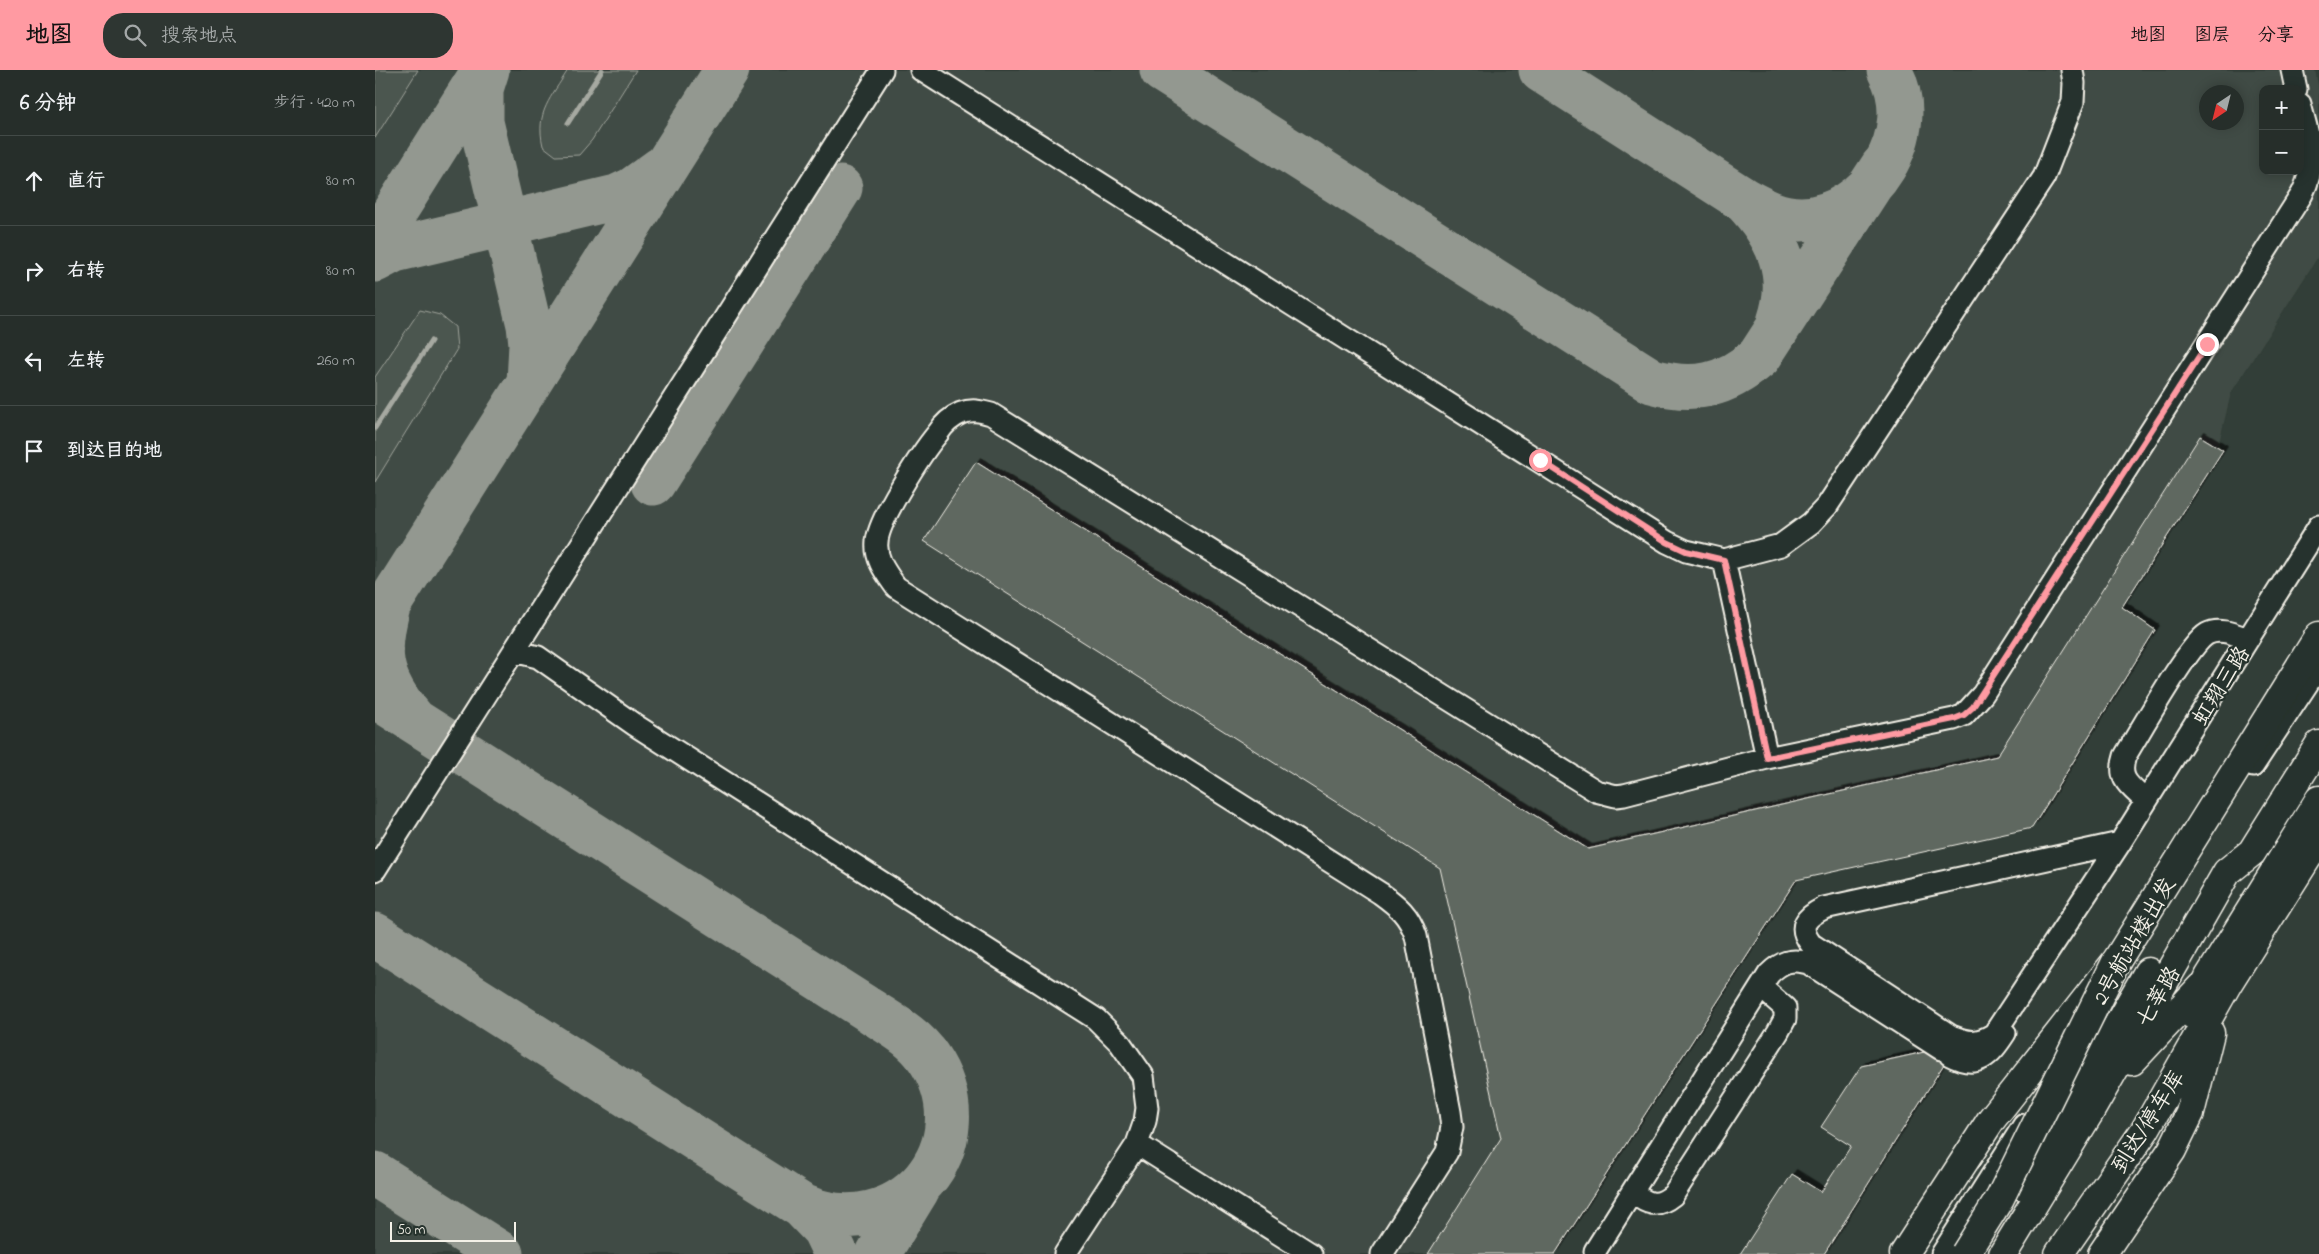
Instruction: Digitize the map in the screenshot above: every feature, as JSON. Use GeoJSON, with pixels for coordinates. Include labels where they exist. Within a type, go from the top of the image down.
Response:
{"type":"FeatureCollection","features":[{"type":"Feature","properties":{"kind":"main road","name":"2号航站楼出发"},"geometry":{"type":"LineString","coordinates":[[1965,1254],[2000,1198],[2117,960],[2319,636]]}},
{"type":"Feature","properties":{"kind":"main road"},"geometry":{"type":"LineString","coordinates":[[2247,915],[2313,753]]}},
{"type":"Feature","properties":{"kind":"main road","name":"七莘路"},"geometry":{"type":"LineString","coordinates":[[2003,1254],[2088,1115],[2227,872],[2252,852],[2313,753]]}},
{"type":"Feature","properties":{"kind":"main road","name":"到达/停车库"},"geometry":{"type":"LineString","coordinates":[[2059,1254],[2145,1130],[2219,980],[2247,915],[2319,800]]}},
{"type":"Feature","properties":{"kind":"main road","name":"到达/停车库"},"geometry":{"type":"LineString","coordinates":[[2102,1254],[2171,1150],[2190,1113],[2206,1048],[2219,980],[2319,839]]}},
{"type":"Feature","properties":{"kind":"main road"},"geometry":{"type":"LineString","coordinates":[[1974,1254],[2111,1037],[2180,917],[2227,872]]}},
{"type":"Feature","properties":{"kind":"main road"},"geometry":{"type":"LineString","coordinates":[[1904,1254],[1991,1120],[2117,960]]}},
{"type":"Feature","properties":{"kind":"main road"},"geometry":{"type":"LineString","coordinates":[[2088,1115],[2140,1052],[2219,980]]}},
{"type":"Feature","properties":{"kind":"street"},"geometry":{"type":"LineString","coordinates":[[375,870],[881,70]]}},
{"type":"Feature","properties":{"kind":"street"},"geometry":{"type":"LineString","coordinates":[[921,70],[1667,542],[1686,551],[1724,560],[1781,545],[1811,523],[1840,489],[1931,345],[2044,177],[2073,102],[2074,83],[2072,70]]}},
{"type":"Feature","properties":{"kind":"street"},"geometry":{"type":"LineString","coordinates":[[2292,70],[2295,85]]}},
{"type":"Feature","properties":{"kind":"street"},"geometry":{"type":"LineString","coordinates":[[1382,1254],[1441,1163],[1451,1140],[1450,1112],[1416,936],[1411,921],[1404,911],[1380,893],[897,587],[882,565],[877,542],[882,525],[893,502],[938,432],[950,420],[962,413],[974,410],[991,414],[1596,791],[1615,796],[1624,795],[1767,758],[1954,719],[1964,715],[1973,707],[2302,194],[2311,175],[2313,165],[2313,154],[2304,119]]}},
{"type":"Feature","properties":{"kind":"street","name":"虹翔三路"},"geometry":{"type":"LineString","coordinates":[[2120,843],[2319,526]]}},
{"type":"Feature","properties":{"kind":"street"},"geometry":{"type":"LineString","coordinates":[[1724,560],[1767,758]]}},
{"type":"Feature","properties":{"kind":"street"},"geometry":{"type":"LineString","coordinates":[[2147,801],[2123,776],[2121,767],[2125,756],[2181,666],[2196,644],[2207,634],[2219,631],[2248,639]]}},
{"type":"Feature","properties":{"kind":"street"},"geometry":{"type":"LineString","coordinates":[[514,651],[538,657],[635,726],[1096,1019],[1120,1043],[1143,1076],[1147,1108],[1145,1121],[1137,1144],[1065,1254]]}},
{"type":"Feature","properties":{"kind":"street"},"geometry":{"type":"LineString","coordinates":[[1942,1254],[2319,666]]}},
{"type":"Feature","properties":{"kind":"street"},"geometry":{"type":"LineString","coordinates":[[2120,843],[1994,1034],[1981,1042],[1969,1043],[1951,1036],[1811,944],[1805,936],[1805,923],[1814,913],[1824,908],[2120,843]]}},
{"type":"Feature","properties":{"kind":"street"},"geometry":{"type":"LineString","coordinates":[[1595,1251],[1769,974],[1782,964],[1797,960],[1808,963],[1963,1062],[1980,1060],[1989,1054],[2000,1041],[2093,903],[2111,872],[2120,843]]}},
{"type":"Feature","properties":{"kind":"street"},"geometry":{"type":"LineString","coordinates":[[1632,1192],[1649,1203],[1659,1204],[1673,1195],[1778,1032],[1785,1019],[1785,1008],[1761,988]]}},
{"type":"Feature","properties":{"kind":"street"},"geometry":{"type":"LineString","coordinates":[[1137,1144],[1311,1254]]}},
{"type":"Feature","properties":{"kind":"shaded area"},"geometry":{"type":"Polygon","coordinates":[[[375,70],[2315,70],[2319,89],[2319,255],[2231,393],[2218,447],[2223,450],[2122,607],[2155,630],[2032,828],[1796,880],[1555,1254],[375,1254],[375,70]]]}},
{"type":"Feature","properties":{"kind":"shaded area"},"geometry":{"type":"Polygon","coordinates":[[[375,70],[418,70],[375,138],[375,70]]]}},
{"type":"Feature","properties":{"kind":"shaded area"},"geometry":{"type":"Polygon","coordinates":[[[568,70],[636,70],[592,140],[579,155],[556,156],[543,146],[541,124],[546,106],[568,70]]]}},
{"type":"Feature","properties":{"kind":"shaded area"},"geometry":{"type":"Polygon","coordinates":[[[420,310],[440,315],[455,327],[457,349],[375,482],[375,377],[420,310]]]}},
{"type":"Feature","properties":{"kind":"building"},"geometry":{"type":"Polygon","coordinates":[[[2200,436],[2223,450],[2122,607],[2155,630],[2032,828],[1796,880],[1555,1254],[1428,1254],[1501,1138],[1440,868],[924,541],[976,462],[1588,849],[1997,756],[2200,436]]]}},
{"type":"Feature","properties":{"kind":"building"},"geometry":{"type":"Polygon","coordinates":[[[1956,1045],[1824,1254],[1740,1254],[1792,1174],[1821,1192],[1851,1146],[1821,1127],[1861,1066],[1956,1045]]]}},
{"type":"Feature","properties":{"kind":"waterway"},"geometry":{"type":"LineString","coordinates":[[568,123],[602,70]]}},
{"type":"Feature","properties":{"kind":"waterway"},"geometry":{"type":"LineString","coordinates":[[375,428],[431,341]]}},
{"type":"Feature","properties":{"kind":"taxiway"},"geometry":{"type":"LineString","coordinates":[[487,70],[481,89],[481,122],[529,325],[531,344],[529,383]]}},
{"type":"Feature","properties":{"kind":"taxiway"},"geometry":{"type":"LineString","coordinates":[[375,626],[727,70]]}},
{"type":"Feature","properties":{"kind":"taxiway"},"geometry":{"type":"LineString","coordinates":[[1162,70],[1652,381],[1668,385],[1696,386],[1722,381],[1759,357],[1883,166]]}},
{"type":"Feature","properties":{"kind":"taxiway"},"geometry":{"type":"LineString","coordinates":[[1541,70],[1744,200],[1778,216],[1793,219],[1826,215],[1849,204],[1868,188],[1884,167],[1895,144],[1900,119],[1898,94],[1889,70]]}},
{"type":"Feature","properties":{"kind":"taxiway"},"geometry":{"type":"LineString","coordinates":[[375,243],[483,72]]}},
{"type":"Feature","properties":{"kind":"taxiway"},"geometry":{"type":"LineString","coordinates":[[375,260],[394,250],[617,197],[632,190],[661,169]]}},
{"type":"Feature","properties":{"kind":"taxiway"},"geometry":{"type":"LineString","coordinates":[[653,483],[840,188]]}},
{"type":"Feature","properties":{"kind":"taxiway"},"geometry":{"type":"LineString","coordinates":[[1744,200],[1766,227],[1780,256],[1784,271],[1785,287],[1784,304],[1779,322]]}},
{"type":"Feature","properties":{"kind":"taxiway"},"geometry":{"type":"LineString","coordinates":[[389,603],[382,636],[381,651],[383,664],[392,690],[412,718]]}},
{"type":"Feature","properties":{"kind":"taxiway"},"geometry":{"type":"LineString","coordinates":[[375,696],[893,1025],[909,1037],[928,1057],[944,1090],[947,1123],[940,1154],[924,1180],[900,1201],[871,1213],[838,1215],[802,1206],[375,935]]}},
{"type":"Feature","properties":{"kind":"taxiway"},"geometry":{"type":"LineString","coordinates":[[375,1174],[501,1254]]}},
{"type":"Feature","properties":{"kind":"taxiway"},"geometry":{"type":"LineString","coordinates":[[878,1254],[917,1190]]}},
{"type":"Feature","properties":{"kind":"taxiway"},"geometry":{"type":"LineString","coordinates":[[802,1206],[824,1229],[836,1254]]}},
{"type":"Feature","properties":{"kind":"route"},"geometry":{"type":"LineString","coordinates":[[1540,460],[1667,542],[1686,551],[1724,560],[1767,758],[1954,719],[1964,715],[1973,707],[2207,344]]}}]}
